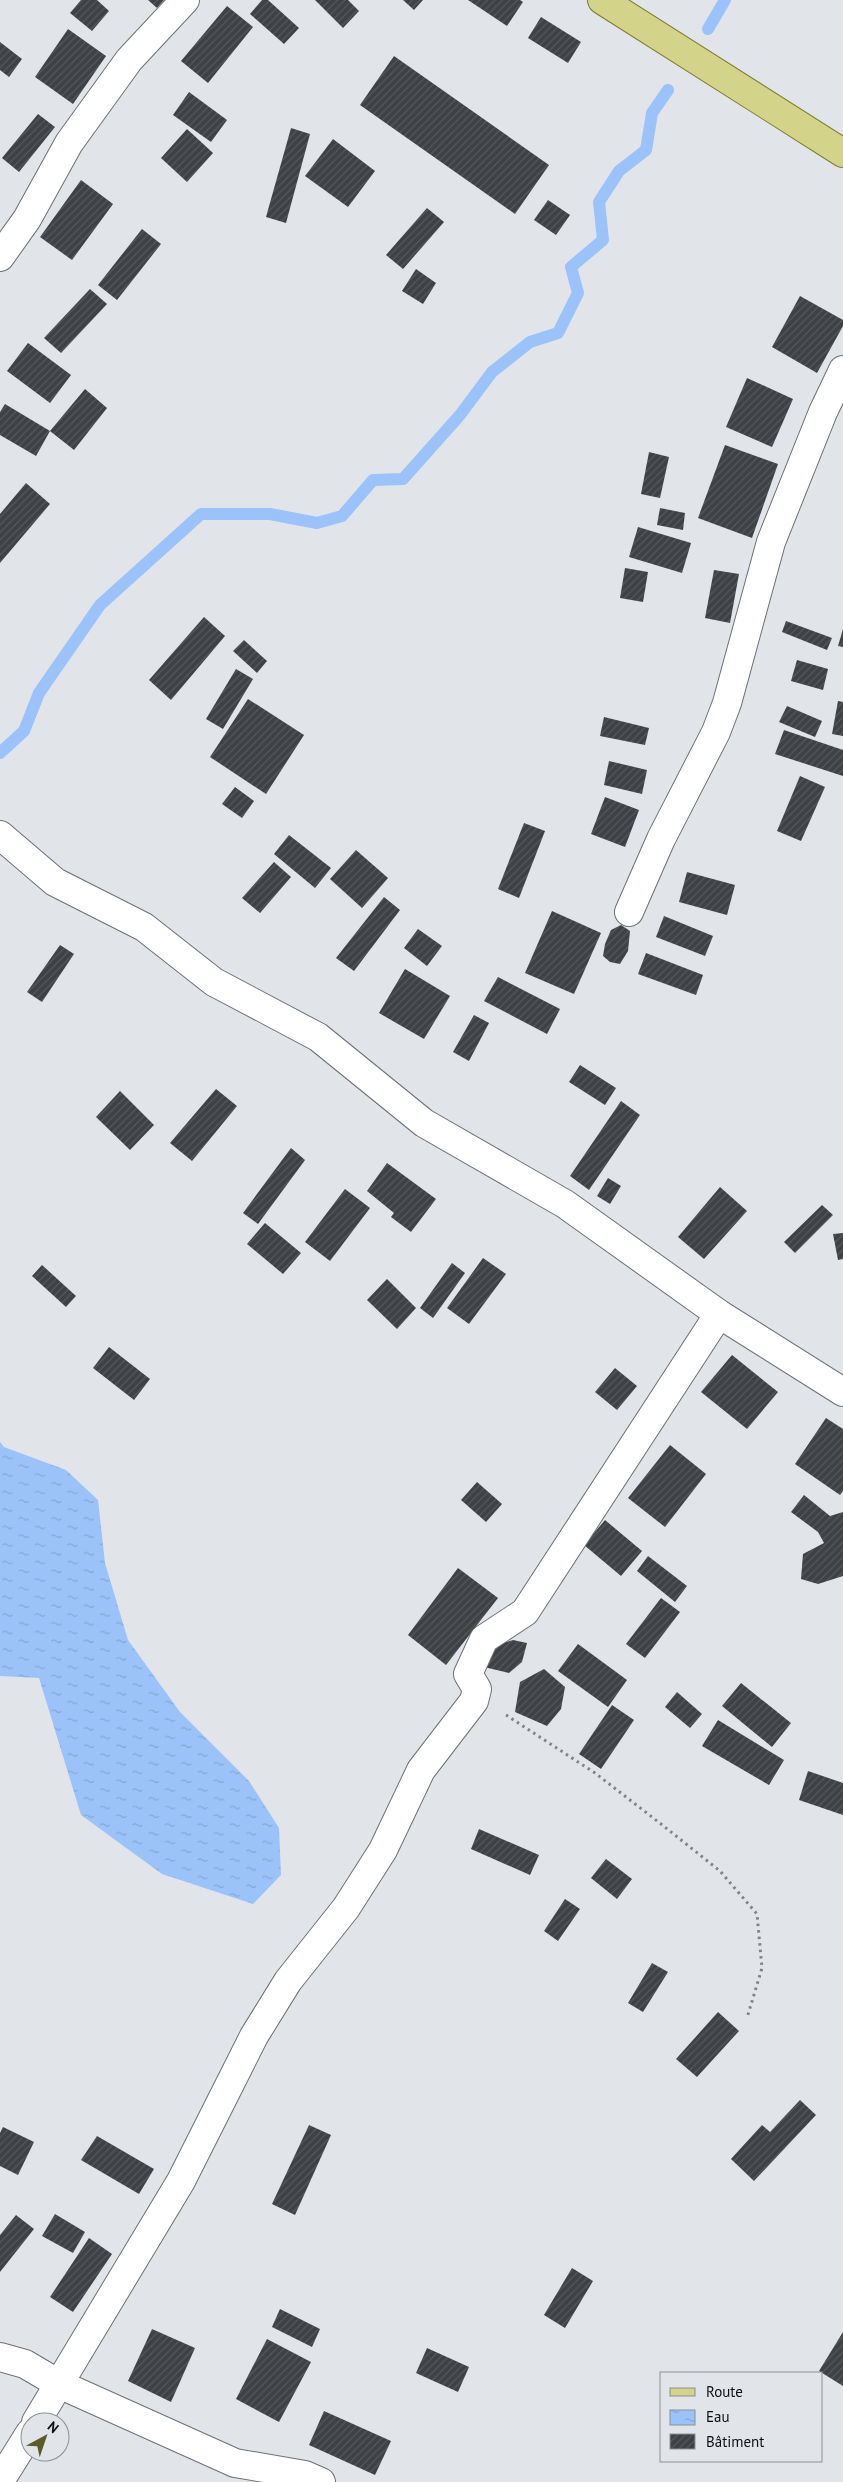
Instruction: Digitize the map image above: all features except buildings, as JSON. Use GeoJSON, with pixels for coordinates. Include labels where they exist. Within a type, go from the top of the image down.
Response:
{"type":"FeatureCollection","features":[{"type":"Feature","properties":{"kind":"main road"},"geometry":{"type":"LineString","coordinates":[[602,0],[843,153]]}},
{"type":"Feature","properties":{"kind":"street"},"geometry":{"type":"LineString","coordinates":[[0,257],[27,219],[75,136],[129,60],[185,0]]}},
{"type":"Feature","properties":{"kind":"street"},"geometry":{"type":"LineString","coordinates":[[629,912],[661,839],[716,732],[727,703],[772,542],[823,412],[843,370]]}},
{"type":"Feature","properties":{"kind":"street"},"geometry":{"type":"LineString","coordinates":[[0,835],[55,882],[144,927],[214,982],[314,1035],[424,1123],[565,1204],[719,1314],[843,1392]]}},
{"type":"Feature","properties":{"kind":"street"},"geometry":{"type":"LineString","coordinates":[[42,2412],[181,2181],[254,2036],[288,1981],[346,1908],[383,1850],[421,1770],[476,1695],[476,1689],[468,1674],[484,1639],[525,1612],[719,1314]]}},
{"type":"Feature","properties":{"kind":"street"},"geometry":{"type":"LineString","coordinates":[[0,2357],[25,2364],[59,2384],[235,2463],[305,2476],[321,2482]]}},
{"type":"Feature","properties":{"kind":"street"},"geometry":{"type":"LineString","coordinates":[[0,2481],[20,2448]]}},
{"type":"Feature","properties":{"kind":"path"},"geometry":{"type":"LineString","coordinates":[[476,1695],[595,1773],[662,1824],[720,1871],[757,1914],[762,1968],[746,2018]]}},
{"type":"Feature","properties":{"kind":"water"},"geometry":{"type":"Polygon","coordinates":[[[0,1442],[4,1447],[66,1470],[98,1500],[105,1563],[128,1640],[180,1712],[249,1781],[279,1828],[281,1875],[253,1904],[162,1874],[81,1815],[39,1678],[0,1676],[0,1442]]]}},
{"type":"Feature","properties":{"kind":"waterway"},"geometry":{"type":"LineString","coordinates":[[708,29],[725,0]]}},
{"type":"Feature","properties":{"kind":"waterway"},"geometry":{"type":"LineString","coordinates":[[0,753],[24,731],[39,693],[100,605],[201,514],[270,514],[317,523],[342,516],[373,480],[403,479],[460,415],[492,372],[530,342],[558,333],[578,293],[571,267],[603,240],[599,202],[619,171],[646,150],[652,113],[668,90]]}}]}
